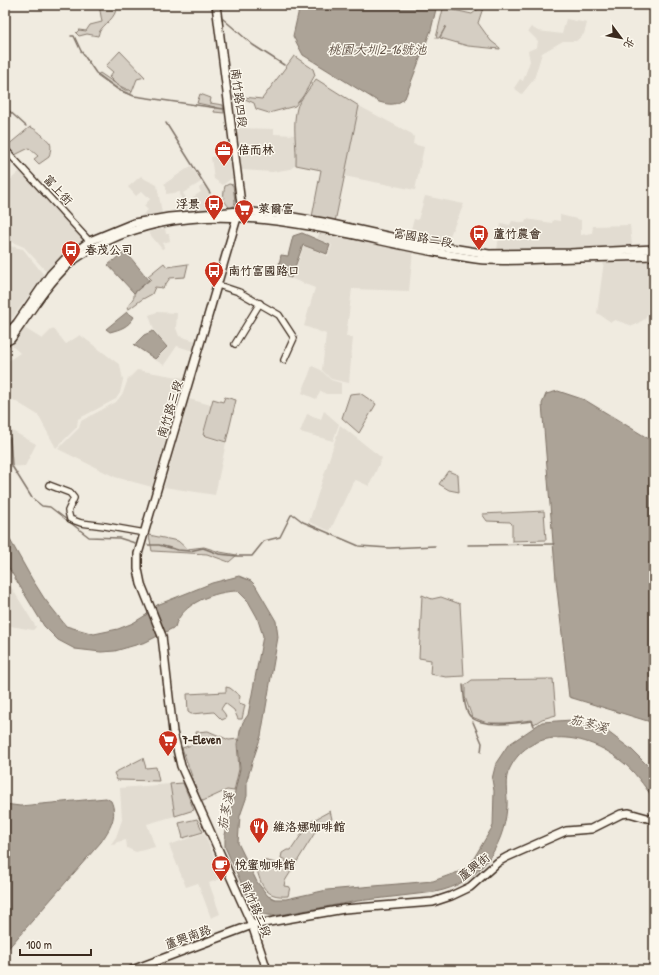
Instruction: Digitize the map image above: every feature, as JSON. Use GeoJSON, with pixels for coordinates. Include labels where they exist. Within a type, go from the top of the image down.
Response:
{"type":"FeatureCollection","features":[{"type":"Feature","properties":{"kind":"street","name":"南竹路四段"},"geometry":{"type":"LineString","coordinates":[[216,5],[240,196],[239,214]]}},
{"type":"Feature","properties":{"kind":"street","name":"富上街"},"geometry":{"type":"LineString","coordinates":[[5,149],[92,245]]}},
{"type":"Feature","properties":{"kind":"street"},"geometry":{"type":"LineString","coordinates":[[5,336],[17,323],[50,274],[66,259],[92,245],[136,229],[169,222],[239,214]]}},
{"type":"Feature","properties":{"kind":"street","name":"富國路二段"},"geometry":{"type":"LineString","coordinates":[[239,214],[275,214],[323,222],[414,242],[488,254],[570,253],[654,249]]}},
{"type":"Feature","properties":{"kind":"street","name":"富國路二段"},"geometry":{"type":"LineString","coordinates":[[239,214],[476,259],[491,260],[654,256]]}},
{"type":"Feature","properties":{"kind":"street","name":"南竹路三段"},"geometry":{"type":"LineString","coordinates":[[165,652],[162,636],[141,584],[138,569],[138,554],[239,214]]}},
{"type":"Feature","properties":{"kind":"street"},"geometry":{"type":"LineString","coordinates":[[5,342],[11,338],[46,291],[69,264],[92,245]]}},
{"type":"Feature","properties":{"kind":"street"},"geometry":{"type":"LineString","coordinates":[[218,285],[239,292],[278,315],[294,338],[284,360]]}},
{"type":"Feature","properties":{"kind":"street"},"geometry":{"type":"LineString","coordinates":[[235,344],[260,303]]}},
{"type":"Feature","properties":{"kind":"street"},"geometry":{"type":"LineString","coordinates":[[49,485],[70,493],[74,498],[68,511],[70,519],[81,523],[145,533]]}},
{"type":"Feature","properties":{"kind":"street","name":"南竹路二段"},"geometry":{"type":"LineString","coordinates":[[165,652],[173,732],[181,766],[252,925],[267,970]]}},
{"type":"Feature","properties":{"kind":"street","name":"蘆興街"},"geometry":{"type":"LineString","coordinates":[[252,925],[344,909],[433,902],[451,896],[470,887],[498,862],[507,857],[566,831],[591,829],[621,814],[629,813],[654,820]]}},
{"type":"Feature","properties":{"kind":"street","name":"蘆興南路"},"geometry":{"type":"LineString","coordinates":[[132,970],[252,925]]}},
{"type":"Feature","properties":{"kind":"shaded area"},"geometry":{"type":"Polygon","coordinates":[[[99,5],[113,5],[116,10],[112,18],[101,29],[98,36],[87,34],[79,36],[76,33],[79,30],[86,31],[90,25],[102,22],[99,5]]]}},
{"type":"Feature","properties":{"kind":"shaded area"},"geometry":{"type":"Polygon","coordinates":[[[444,5],[450,5],[449,9],[472,14],[481,7],[483,8],[478,23],[491,41],[500,49],[468,46],[440,38],[446,26],[439,38],[436,38],[444,5]]]}},
{"type":"Feature","properties":{"kind":"shaded area"},"geometry":{"type":"Polygon","coordinates":[[[566,19],[587,23],[584,34],[576,41],[563,41],[542,53],[534,79],[522,94],[514,88],[520,79],[523,81],[530,61],[528,51],[537,47],[538,41],[528,31],[531,27],[538,31],[562,34],[566,19]]]}},
{"type":"Feature","properties":{"kind":"shaded area"},"geometry":{"type":"Polygon","coordinates":[[[120,51],[145,77],[137,79],[132,92],[116,84],[109,77],[113,72],[106,66],[120,51]]]}},
{"type":"Feature","properties":{"kind":"shaded area"},"geometry":{"type":"Polygon","coordinates":[[[294,56],[313,69],[315,75],[303,96],[295,106],[269,113],[256,109],[254,103],[245,99],[234,98],[234,96],[262,99],[294,56]]]}},
{"type":"Feature","properties":{"kind":"shaded area"},"geometry":{"type":"Polygon","coordinates":[[[100,73],[125,90],[130,90],[132,92],[130,95],[118,90],[97,75],[100,73]]]}},
{"type":"Feature","properties":{"kind":"shaded area"},"geometry":{"type":"Polygon","coordinates":[[[316,79],[359,106],[335,222],[312,217],[321,170],[296,165],[295,129],[297,108],[302,98],[316,79]]]}},
{"type":"Feature","properties":{"kind":"shaded area"},"geometry":{"type":"Polygon","coordinates":[[[200,94],[211,98],[210,103],[223,105],[224,113],[214,112],[215,107],[197,103],[200,94]]]}},
{"type":"Feature","properties":{"kind":"shaded area"},"geometry":{"type":"Polygon","coordinates":[[[359,106],[412,134],[414,137],[413,144],[424,147],[415,190],[344,176],[359,106]]]}},
{"type":"Feature","properties":{"kind":"shaded area"},"geometry":{"type":"Polygon","coordinates":[[[30,127],[35,129],[51,145],[49,157],[39,164],[34,159],[38,156],[29,148],[15,155],[7,146],[30,127]]]}},
{"type":"Feature","properties":{"kind":"shaded area"},"geometry":{"type":"Polygon","coordinates":[[[237,128],[274,129],[274,134],[295,135],[297,148],[296,165],[290,169],[272,172],[242,170],[237,128]]]}},
{"type":"Feature","properties":{"kind":"shaded area"},"geometry":{"type":"Polygon","coordinates":[[[229,155],[232,178],[223,185],[214,179],[211,157],[229,155]]]}},
{"type":"Feature","properties":{"kind":"shaded area"},"geometry":{"type":"Polygon","coordinates":[[[191,166],[201,182],[183,193],[192,208],[189,211],[182,211],[180,192],[166,194],[166,186],[164,184],[191,166]]]}},
{"type":"Feature","properties":{"kind":"shaded area"},"geometry":{"type":"Polygon","coordinates":[[[21,170],[86,240],[63,254],[47,272],[24,247],[5,239],[5,185],[21,170]]]}},
{"type":"Feature","properties":{"kind":"shaded area"},"geometry":{"type":"Polygon","coordinates":[[[141,176],[157,185],[162,213],[140,217],[148,210],[144,206],[150,199],[142,191],[136,196],[128,187],[141,176]]]}},
{"type":"Feature","properties":{"kind":"shaded area"},"geometry":{"type":"Polygon","coordinates":[[[229,184],[233,185],[235,202],[234,206],[230,208],[224,200],[225,186],[229,184]]]}},
{"type":"Feature","properties":{"kind":"shaded area"},"geometry":{"type":"Polygon","coordinates":[[[203,185],[209,193],[210,210],[193,211],[194,206],[190,199],[201,192],[199,188],[203,185]]]}},
{"type":"Feature","properties":{"kind":"shaded area"},"geometry":{"type":"Polygon","coordinates":[[[425,196],[464,204],[447,242],[409,236],[414,219],[418,220],[425,196]]]}},
{"type":"Feature","properties":{"kind":"shaded area"},"geometry":{"type":"Polygon","coordinates":[[[560,215],[581,220],[581,235],[592,233],[593,226],[630,225],[632,246],[549,251],[497,250],[501,223],[510,225],[512,221],[525,223],[526,219],[552,223],[553,220],[560,221],[560,215]]]}},
{"type":"Feature","properties":{"kind":"shaded area"},"geometry":{"type":"Polygon","coordinates":[[[165,228],[166,234],[169,234],[170,241],[163,243],[164,248],[162,249],[148,232],[165,228]]]}},
{"type":"Feature","properties":{"kind":"shaded area"},"geometry":{"type":"Polygon","coordinates":[[[320,232],[413,251],[409,291],[352,289],[346,337],[353,337],[349,383],[331,379],[322,370],[326,334],[304,326],[315,288],[292,279],[304,246],[328,256],[332,245],[317,238],[320,232]]]}},
{"type":"Feature","properties":{"kind":"shaded area"},"geometry":{"type":"Polygon","coordinates":[[[5,245],[23,249],[44,275],[5,328],[5,245]]]}},
{"type":"Feature","properties":{"kind":"shaded area"},"geometry":{"type":"Polygon","coordinates":[[[654,259],[654,301],[645,319],[633,326],[615,320],[611,322],[597,313],[604,261],[654,259]]]}},
{"type":"Feature","properties":{"kind":"shaded area"},"geometry":{"type":"Polygon","coordinates":[[[164,263],[167,267],[188,264],[185,277],[170,278],[163,288],[155,287],[152,294],[129,309],[127,308],[134,297],[134,293],[151,279],[148,276],[164,263]]]}},
{"type":"Feature","properties":{"kind":"shaded area"},"geometry":{"type":"Polygon","coordinates":[[[157,312],[177,313],[176,328],[179,336],[196,341],[193,351],[177,346],[164,365],[155,360],[168,347],[154,330],[149,315],[157,312]]]}},
{"type":"Feature","properties":{"kind":"shaded area"},"geometry":{"type":"Polygon","coordinates":[[[24,328],[42,339],[53,328],[66,344],[80,335],[120,365],[123,380],[120,393],[116,399],[78,419],[77,427],[56,448],[38,415],[10,398],[5,363],[20,353],[10,344],[19,337],[24,328]]]}},
{"type":"Feature","properties":{"kind":"shaded area"},"geometry":{"type":"Polygon","coordinates":[[[312,366],[321,370],[331,380],[341,383],[341,394],[326,394],[321,391],[316,399],[302,393],[312,366]]]}},
{"type":"Feature","properties":{"kind":"shaded area"},"geometry":{"type":"Polygon","coordinates":[[[137,370],[184,378],[152,487],[115,477],[58,449],[79,428],[81,421],[116,402],[123,393],[128,379],[137,370]]]}},
{"type":"Feature","properties":{"kind":"shaded area"},"geometry":{"type":"Polygon","coordinates":[[[360,393],[376,404],[359,433],[342,418],[350,394],[360,393]]]}},
{"type":"Feature","properties":{"kind":"shaded area"},"geometry":{"type":"Polygon","coordinates":[[[225,397],[236,400],[226,442],[203,435],[213,399],[223,402],[225,397]]]}},
{"type":"Feature","properties":{"kind":"shaded area"},"geometry":{"type":"Polygon","coordinates":[[[189,399],[211,405],[202,436],[226,443],[215,495],[164,487],[189,399]]]}},
{"type":"Feature","properties":{"kind":"shaded area"},"geometry":{"type":"Polygon","coordinates":[[[324,411],[339,424],[333,441],[300,432],[307,414],[321,419],[324,411]]]}},
{"type":"Feature","properties":{"kind":"shaded area"},"geometry":{"type":"Polygon","coordinates":[[[340,425],[382,458],[369,486],[356,480],[353,482],[330,531],[309,522],[340,425]]]}},
{"type":"Feature","properties":{"kind":"shaded area"},"geometry":{"type":"Polygon","coordinates":[[[5,427],[36,444],[25,466],[5,467],[5,427]]]}},
{"type":"Feature","properties":{"kind":"shaded area"},"geometry":{"type":"Polygon","coordinates":[[[448,471],[458,475],[459,492],[449,490],[439,484],[448,471]]]}},
{"type":"Feature","properties":{"kind":"shaded area"},"geometry":{"type":"Polygon","coordinates":[[[544,511],[546,540],[512,541],[512,524],[510,522],[487,521],[482,514],[544,511]]]}},
{"type":"Feature","properties":{"kind":"shaded area"},"geometry":{"type":"Polygon","coordinates":[[[149,535],[178,541],[187,549],[204,547],[237,555],[229,562],[207,554],[152,551],[149,535]]]}},
{"type":"Feature","properties":{"kind":"shaded area"},"geometry":{"type":"Polygon","coordinates":[[[5,577],[36,627],[33,630],[5,625],[5,577]]]}},
{"type":"Feature","properties":{"kind":"shaded area"},"geometry":{"type":"Polygon","coordinates":[[[422,595],[432,599],[441,597],[460,604],[464,676],[446,677],[430,674],[431,660],[419,658],[422,595]]]}},
{"type":"Feature","properties":{"kind":"shaded area"},"geometry":{"type":"Polygon","coordinates":[[[553,679],[556,715],[542,719],[534,724],[532,720],[487,723],[472,717],[465,697],[465,685],[472,680],[553,679]]]}},
{"type":"Feature","properties":{"kind":"shaded area"},"geometry":{"type":"Polygon","coordinates":[[[226,687],[230,688],[240,696],[239,703],[245,705],[242,719],[238,719],[234,710],[225,703],[221,709],[226,718],[222,720],[214,712],[191,714],[188,712],[187,694],[226,692],[226,687]]]}},
{"type":"Feature","properties":{"kind":"shaded area"},"geometry":{"type":"Polygon","coordinates":[[[208,731],[229,740],[238,739],[239,769],[234,791],[227,790],[203,801],[200,799],[182,748],[198,743],[196,732],[208,731]]]}},
{"type":"Feature","properties":{"kind":"shaded area"},"geometry":{"type":"Polygon","coordinates":[[[143,758],[146,768],[156,767],[159,781],[117,780],[114,773],[143,758]]]}},
{"type":"Feature","properties":{"kind":"shaded area"},"geometry":{"type":"Polygon","coordinates":[[[183,783],[194,810],[175,816],[170,784],[183,783]]]}},
{"type":"Feature","properties":{"kind":"shaded area"},"geometry":{"type":"Polygon","coordinates":[[[170,784],[175,816],[147,824],[155,847],[136,852],[127,848],[126,840],[117,842],[114,845],[111,844],[116,837],[122,820],[120,788],[170,784]]]}},
{"type":"Feature","properties":{"kind":"shaded area"},"geometry":{"type":"Polygon","coordinates":[[[330,811],[332,819],[319,826],[285,881],[284,886],[290,887],[288,896],[280,896],[269,893],[262,885],[256,866],[263,860],[276,863],[276,866],[281,869],[286,860],[281,858],[282,853],[287,850],[291,850],[310,822],[330,811]]]}},
{"type":"Feature","properties":{"kind":"shaded area"},"geometry":{"type":"Polygon","coordinates":[[[197,819],[203,832],[183,838],[179,823],[197,819]]]}},
{"type":"Feature","properties":{"kind":"shaded area"},"geometry":{"type":"Polygon","coordinates":[[[204,833],[223,878],[209,883],[220,914],[211,918],[198,883],[186,887],[169,845],[204,833]]]}},
{"type":"Feature","properties":{"kind":"water","name":"桃園大圳2-16號池"},"geometry":{"type":"Polygon","coordinates":[[[300,5],[437,5],[431,30],[405,98],[393,104],[379,102],[303,55],[293,36],[300,5]]]}},
{"type":"Feature","properties":{"kind":"water"},"geometry":{"type":"Polygon","coordinates":[[[302,233],[330,245],[327,254],[303,245],[291,278],[277,274],[281,255],[288,256],[293,236],[302,233]]]}},
{"type":"Feature","properties":{"kind":"water"},"geometry":{"type":"Polygon","coordinates":[[[125,251],[149,280],[134,293],[108,265],[125,251]]]}},
{"type":"Feature","properties":{"kind":"water"},"geometry":{"type":"Polygon","coordinates":[[[127,312],[134,317],[127,325],[121,329],[110,332],[106,329],[127,312]]]}},
{"type":"Feature","properties":{"kind":"water"},"geometry":{"type":"Polygon","coordinates":[[[153,331],[167,347],[155,359],[134,345],[144,335],[153,331]]]}},
{"type":"Feature","properties":{"kind":"water"},"geometry":{"type":"Polygon","coordinates":[[[558,391],[585,400],[654,442],[654,723],[569,697],[556,580],[542,404],[546,394],[558,391]]]}},
{"type":"Feature","properties":{"kind":"water"},"geometry":{"type":"Polygon","coordinates":[[[5,531],[44,598],[66,626],[94,634],[118,629],[133,623],[146,615],[157,605],[212,583],[239,576],[251,581],[255,585],[276,621],[278,637],[261,736],[247,780],[247,796],[240,816],[238,843],[257,882],[268,896],[275,899],[286,899],[327,890],[433,881],[461,871],[471,863],[493,826],[494,791],[492,779],[496,763],[508,745],[542,722],[572,720],[604,729],[632,750],[654,772],[654,799],[630,768],[607,751],[592,744],[577,740],[561,738],[546,739],[532,745],[520,754],[510,768],[506,782],[507,807],[501,837],[486,862],[476,873],[464,881],[450,888],[435,892],[358,901],[280,915],[259,913],[253,909],[225,847],[225,835],[240,769],[238,744],[240,731],[243,722],[248,715],[263,636],[257,617],[248,601],[238,591],[220,593],[200,600],[192,605],[184,611],[175,627],[146,642],[115,651],[101,652],[75,649],[58,640],[44,626],[7,565],[5,561],[5,531]]]}},
{"type":"Feature","properties":{"kind":"water"},"geometry":{"type":"Polygon","coordinates":[[[106,798],[111,801],[114,812],[110,827],[101,842],[5,952],[5,804],[20,806],[106,798]]]}},
{"type":"Feature","properties":{"kind":"waterway"},"geometry":{"type":"LineString","coordinates":[[223,19],[253,45],[284,65]]}},
{"type":"Feature","properties":{"kind":"waterway"},"geometry":{"type":"LineString","coordinates":[[71,36],[74,36],[81,51],[96,73],[119,90],[134,96],[224,109]]}},
{"type":"Feature","properties":{"kind":"waterway"},"geometry":{"type":"LineString","coordinates":[[6,108],[26,126]]}},
{"type":"Feature","properties":{"kind":"waterway"},"geometry":{"type":"LineString","coordinates":[[166,123],[210,193]]}},
{"type":"Feature","properties":{"kind":"waterway"},"geometry":{"type":"LineString","coordinates":[[5,384],[9,429]]}},
{"type":"Feature","properties":{"kind":"waterway"},"geometry":{"type":"LineString","coordinates":[[10,438],[12,466],[32,498],[42,506],[50,507],[89,537],[119,538],[135,543]]}},
{"type":"Feature","properties":{"kind":"waterway"},"geometry":{"type":"LineString","coordinates":[[148,545],[159,545],[178,550],[190,551],[203,548],[219,554],[252,556],[264,541],[280,537],[291,515],[294,515],[303,522],[359,546],[389,548],[435,546]]}},
{"type":"Feature","properties":{"kind":"waterway"},"geometry":{"type":"LineString","coordinates":[[468,545],[554,544]]}},
{"type":"Feature","properties":{"kind":"waterway"},"geometry":{"type":"LineString","coordinates":[[463,685],[467,711],[471,717],[476,720],[483,723],[492,724],[532,721],[534,726]]}},
{"type":"Feature","properties":{"kind":"waterway"},"geometry":{"type":"LineString","coordinates":[[473,722],[482,743],[481,752]]}},
{"type":"Feature","properties":{"kind":"place","name":"倍而林"},"geometry":{"type":"Point","coordinates":[224,167]}},
{"type":"Feature","properties":{"kind":"place","name":"浮景"},"geometry":{"type":"Point","coordinates":[214,221]}},
{"type":"Feature","properties":{"kind":"place","name":"萊爾富"},"geometry":{"type":"Point","coordinates":[244,226]}},
{"type":"Feature","properties":{"kind":"place","name":"蘆竹農會"},"geometry":{"type":"Point","coordinates":[479,251]}},
{"type":"Feature","properties":{"kind":"place","name":"春茂公司"},"geometry":{"type":"Point","coordinates":[71,267]}},
{"type":"Feature","properties":{"kind":"place","name":"南竹富國路口"},"geometry":{"type":"Point","coordinates":[214,288]}},
{"type":"Feature","properties":{"kind":"place","name":"7-Eleven"},"geometry":{"type":"Point","coordinates":[168,757]}},
{"type":"Feature","properties":{"kind":"place","name":"維洛娜咖啡館"},"geometry":{"type":"Point","coordinates":[259,844]}},
{"type":"Feature","properties":{"kind":"place","name":"悅蜜咖啡館"},"geometry":{"type":"Point","coordinates":[221,882]}},
{"type":"Feature","properties":{"kind":"water label","name":"茄苳溪"},"geometry":{"type":"Point","coordinates":[589,723]}},
{"type":"Feature","properties":{"kind":"water label","name":"茄苳溪"},"geometry":{"type":"Point","coordinates":[225,811]}}]}
